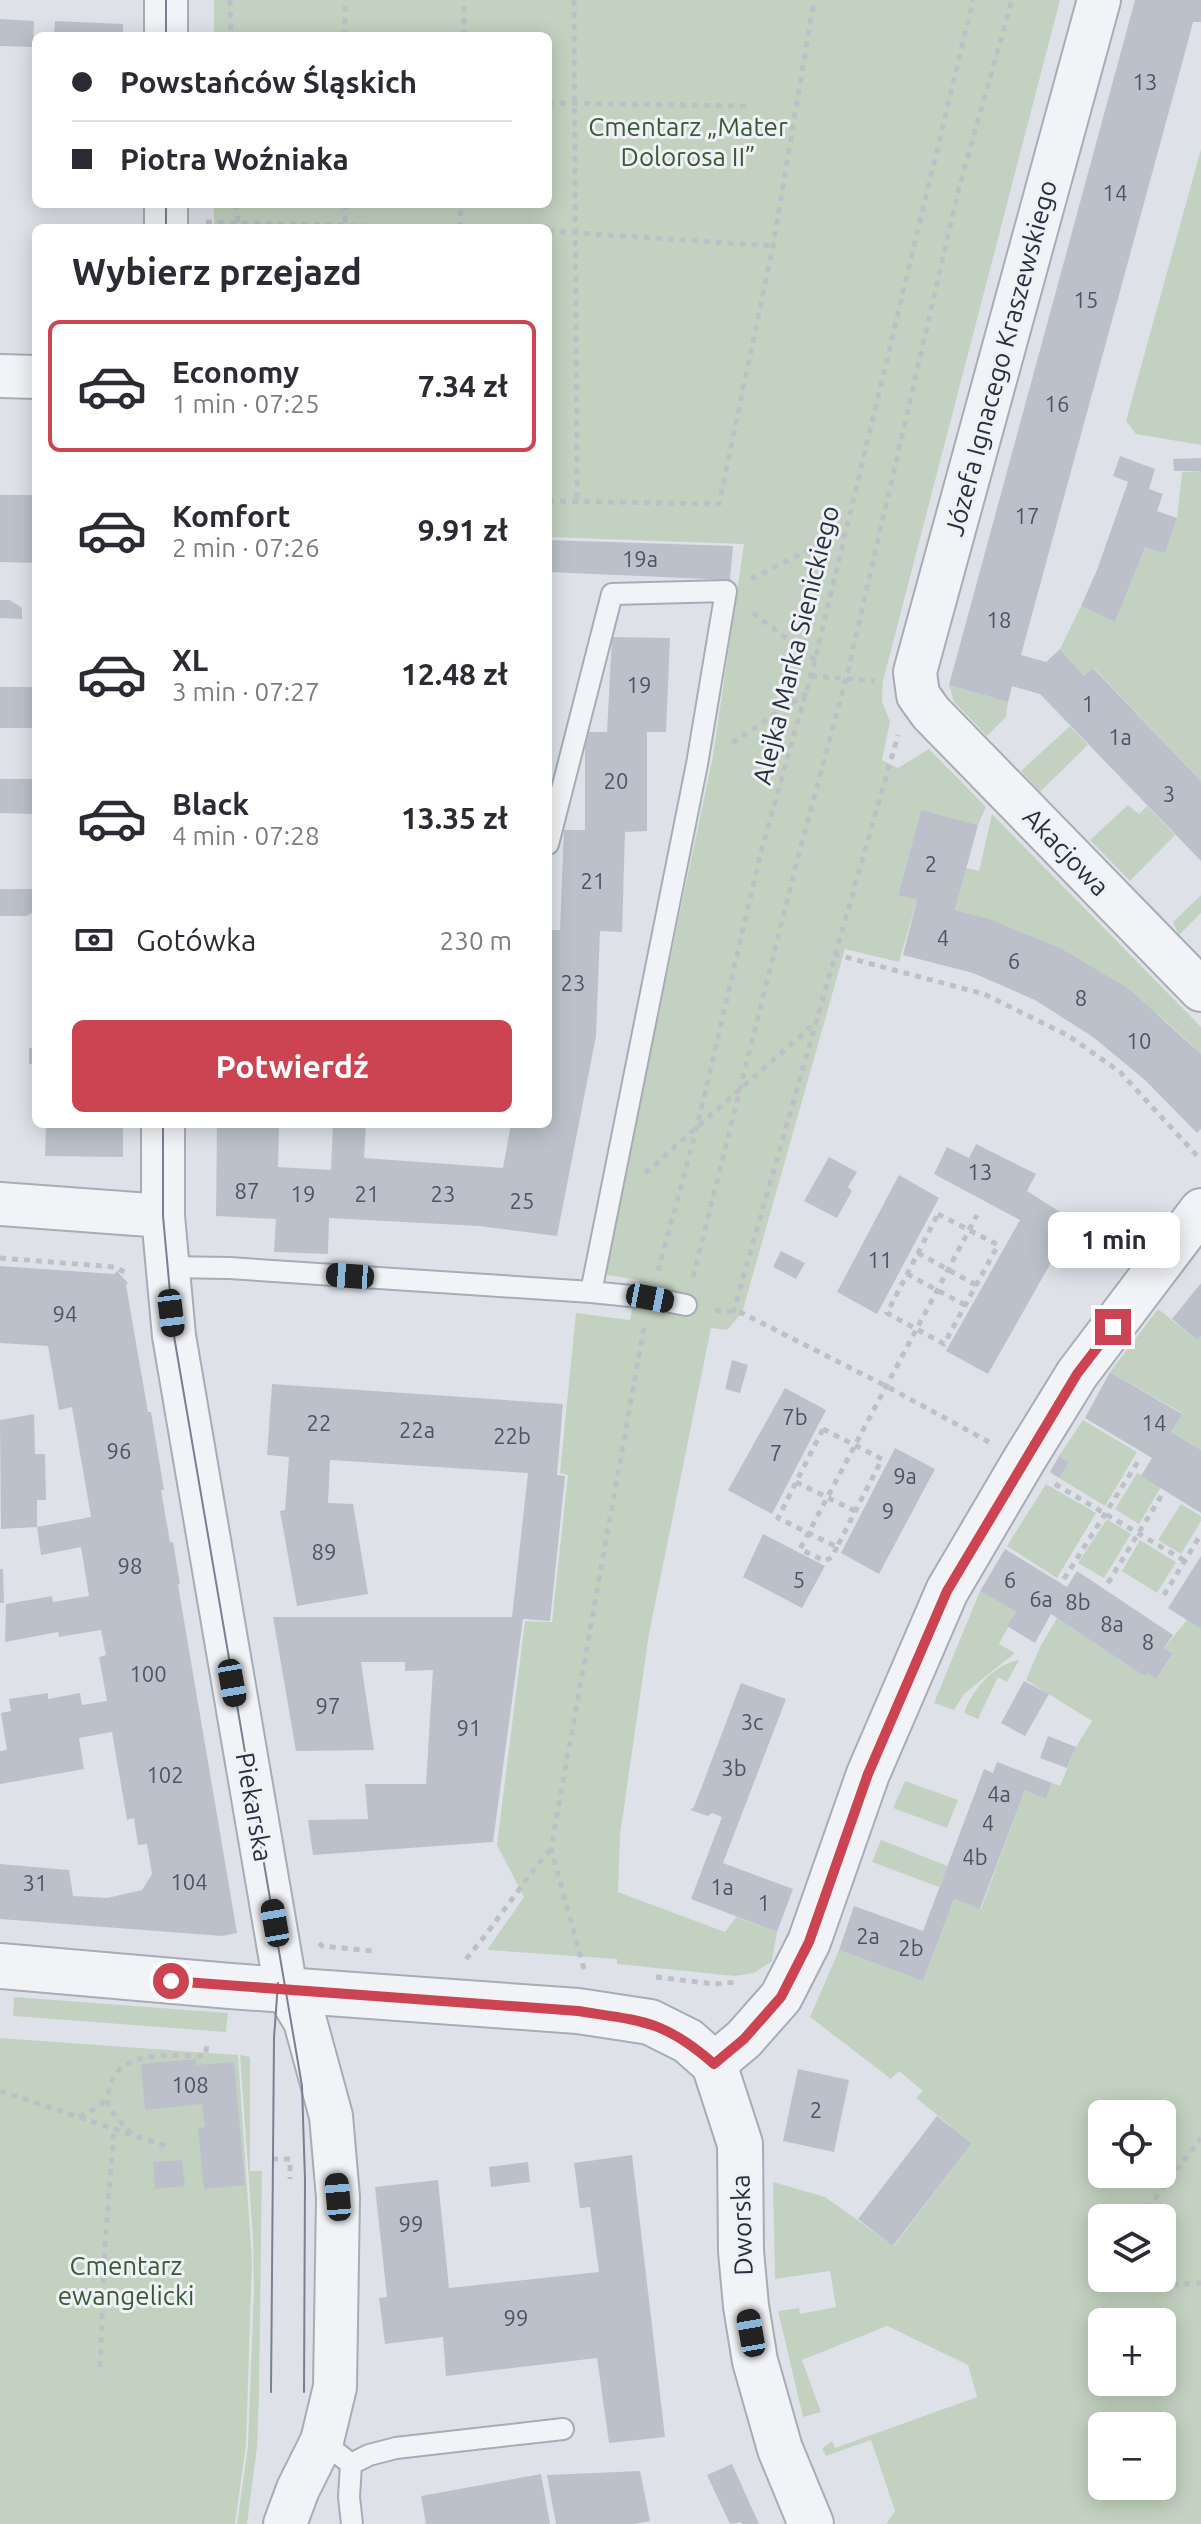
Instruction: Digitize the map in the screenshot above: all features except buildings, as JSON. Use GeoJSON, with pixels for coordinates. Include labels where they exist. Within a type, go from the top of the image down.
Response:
{"type":"FeatureCollection","features":[{"type":"Feature","properties":{"kind":"street"},"geometry":{"type":"LineString","coordinates":[[166,0],[166,32]]}},
{"type":"Feature","properties":{"kind":"street","name":"Józefa Ignacego Kraszewskiego"},"geometry":{"type":"LineString","coordinates":[[916,720],[918,695],[915,672],[1099,0]]}},
{"type":"Feature","properties":{"kind":"street"},"geometry":{"type":"LineString","coordinates":[[0,376],[32,377]]}},
{"type":"Feature","properties":{"kind":"street","name":"Akacjowa"},"geometry":{"type":"LineString","coordinates":[[916,720],[1201,990]]}},
{"type":"Feature","properties":{"kind":"street","name":"Piekarska"},"geometry":{"type":"LineString","coordinates":[[163,1128],[163,1216],[149,1273],[185,1413],[286,1990],[305,2021],[331,2116],[338,2197],[336,2452],[298,2489],[285,2524]]}},
{"type":"Feature","properties":{"kind":"street"},"geometry":{"type":"LineString","coordinates":[[0,1204],[163,1216]]}},
{"type":"Feature","properties":{"kind":"street"},"geometry":{"type":"LineString","coordinates":[[0,1966],[578,2011],[650,2022],[688,2041],[714,2064],[744,2039],[781,1997],[809,1942],[868,1774],[947,1591],[1077,1374],[1201,1210]]}},
{"type":"Feature","properties":{"kind":"street","name":"Dworska"},"geometry":{"type":"LineString","coordinates":[[714,2064],[740,2144],[741,2251],[755,2361],[780,2449],[811,2524]]}},
{"type":"Feature","properties":{"kind":"lane"},"geometry":{"type":"LineString","coordinates":[[552,828],[612,594],[726,591],[697,764],[591,1292]]}},
{"type":"Feature","properties":{"kind":"lane"},"geometry":{"type":"LineString","coordinates":[[149,1273],[229,1268],[591,1292],[686,1305]]}},
{"type":"Feature","properties":{"kind":"lane"},"geometry":{"type":"LineString","coordinates":[[352,2524],[349,2497],[336,2452],[369,2455],[396,2448],[563,2429]]}},
{"type":"Feature","properties":{"kind":"path"},"geometry":{"type":"LineString","coordinates":[[230,0],[231,32]]}},
{"type":"Feature","properties":{"kind":"path"},"geometry":{"type":"LineString","coordinates":[[345,0],[345,32]]}},
{"type":"Feature","properties":{"kind":"path"},"geometry":{"type":"LineString","coordinates":[[464,0],[464,32]]}},
{"type":"Feature","properties":{"kind":"path"},"geometry":{"type":"LineString","coordinates":[[574,0],[577,501]]}},
{"type":"Feature","properties":{"kind":"path"},"geometry":{"type":"LineString","coordinates":[[552,501],[719,504],[773,246],[814,0]]}},
{"type":"Feature","properties":{"kind":"path","name":"Alejka Marka Sienickiego"},"geometry":{"type":"LineString","coordinates":[[551,1849],[650,1298],[697,1127],[761,852],[815,660],[973,0]]}},
{"type":"Feature","properties":{"kind":"path"},"geometry":{"type":"LineString","coordinates":[[991,1443],[742,1313],[686,1305],[846,679],[959,188],[1012,0]]}},
{"type":"Feature","properties":{"kind":"path"},"geometry":{"type":"LineString","coordinates":[[552,103],[747,106]]}},
{"type":"Feature","properties":{"kind":"path"},"geometry":{"type":"LineString","coordinates":[[175,218],[229,224]]}},
{"type":"Feature","properties":{"kind":"path"},"geometry":{"type":"LineString","coordinates":[[552,231],[773,246]]}},
{"type":"Feature","properties":{"kind":"path"},"geometry":{"type":"LineString","coordinates":[[815,660],[726,591],[846,531]]}},
{"type":"Feature","properties":{"kind":"path"},"geometry":{"type":"LineString","coordinates":[[811,676],[864,680]]}},
{"type":"Feature","properties":{"kind":"path"},"geometry":{"type":"LineString","coordinates":[[697,764],[807,692]]}},
{"type":"Feature","properties":{"kind":"path"},"geometry":{"type":"LineString","coordinates":[[733,1313],[834,954],[916,720]]}},
{"type":"Feature","properties":{"kind":"path"},"geometry":{"type":"LineString","coordinates":[[834,954],[984,994],[1069,1036],[1120,1072],[1201,1160]]}},
{"type":"Feature","properties":{"kind":"path"},"geometry":{"type":"LineString","coordinates":[[609,1204],[815,1023]]}},
{"type":"Feature","properties":{"kind":"path"},"geometry":{"type":"LineString","coordinates":[[938,1214],[998,1245],[944,1344],[887,1313],[918,1253],[938,1214]]}},
{"type":"Feature","properties":{"kind":"path"},"geometry":{"type":"LineString","coordinates":[[837,1547],[809,1533],[778,1518],[823,1429],[855,1445],[882,1459],[832,1557],[825,1561],[800,1549],[809,1533],[827,1498],[855,1445],[886,1386],[916,1330],[937,1289],[977,1215]]}},
{"type":"Feature","properties":{"kind":"path"},"geometry":{"type":"LineString","coordinates":[[918,1253],[976,1285]]}},
{"type":"Feature","properties":{"kind":"path"},"geometry":{"type":"LineString","coordinates":[[0,1258],[115,1267],[126,1272],[149,1273]]}},
{"type":"Feature","properties":{"kind":"path"},"geometry":{"type":"LineString","coordinates":[[907,1274],[965,1305]]}},
{"type":"Feature","properties":{"kind":"path"},"geometry":{"type":"LineString","coordinates":[[632,1329],[643,1329]]}},
{"type":"Feature","properties":{"kind":"path"},"geometry":{"type":"LineString","coordinates":[[1064,1579],[1139,1460]]}},
{"type":"Feature","properties":{"kind":"path"},"geometry":{"type":"LineString","coordinates":[[796,1482],[855,1511]]}},
{"type":"Feature","properties":{"kind":"path"},"geometry":{"type":"LineString","coordinates":[[1053,1483],[1185,1561]]}},
{"type":"Feature","properties":{"kind":"path"},"geometry":{"type":"LineString","coordinates":[[1108,1583],[1163,1493]]}},
{"type":"Feature","properties":{"kind":"path"},"geometry":{"type":"LineString","coordinates":[[1164,1595],[1201,1534]]}},
{"type":"Feature","properties":{"kind":"path"},"geometry":{"type":"LineString","coordinates":[[466,1959],[551,1849]]}},
{"type":"Feature","properties":{"kind":"path"},"geometry":{"type":"LineString","coordinates":[[551,1849],[584,1969]]}},
{"type":"Feature","properties":{"kind":"path"},"geometry":{"type":"LineString","coordinates":[[316,1940],[322,1946],[384,1952]]}},
{"type":"Feature","properties":{"kind":"path"},"geometry":{"type":"LineString","coordinates":[[457,1958],[481,1960]]}},
{"type":"Feature","properties":{"kind":"path"},"geometry":{"type":"LineString","coordinates":[[569,1968],[599,1971]]}},
{"type":"Feature","properties":{"kind":"path"},"geometry":{"type":"LineString","coordinates":[[642,1976],[714,1984],[739,1982]]}},
{"type":"Feature","properties":{"kind":"path"},"geometry":{"type":"LineString","coordinates":[[131,2134],[108,2107],[115,2076],[125,2064],[149,2056],[205,2056],[207,2045]]}},
{"type":"Feature","properties":{"kind":"path"},"geometry":{"type":"LineString","coordinates":[[0,2091],[166,2146]]}},
{"type":"Feature","properties":{"kind":"path"},"geometry":{"type":"LineString","coordinates":[[79,2117],[98,2107],[108,2097]]}},
{"type":"Feature","properties":{"kind":"path"},"geometry":{"type":"LineString","coordinates":[[100,2367],[114,2129]]}},
{"type":"Feature","properties":{"kind":"path"},"geometry":{"type":"LineString","coordinates":[[1151,2204],[1201,2138]]}},
{"type":"Feature","properties":{"kind":"path"},"geometry":{"type":"LineString","coordinates":[[272,2159],[290,2159],[290,2179]]}},
{"type":"Feature","properties":{"kind":"path"},"geometry":{"type":"LineString","coordinates":[[1176,2284],[1201,2283]]}},
{"type":"Feature","properties":{"kind":"green space","name":"Cmentarz „Mater Dolorosa II”"},"geometry":{"type":"Polygon","coordinates":[[[214,0],[1060,0],[883,681],[882,701],[890,722],[882,760],[898,768],[929,749],[986,807],[978,825],[921,811],[898,894],[917,900],[899,962],[845,949],[742,1313],[727,1330],[711,1328],[649,1634],[620,1835],[618,1892],[725,1932],[736,1917],[777,1932],[772,1961],[754,1973],[735,1976],[617,1964],[617,1959],[487,1950],[524,1897],[497,1845],[525,1621],[552,1622],[568,1475],[560,1473],[576,1313],[630,1320],[639,1280],[607,1275],[606,1262],[713,756],[744,544],[552,537],[552,224],[214,224],[214,208],[552,208],[552,32],[214,32],[214,0]]]}},
{"type":"Feature","properties":{"kind":"green space"},"geometry":{"type":"Polygon","coordinates":[[[1201,149],[1201,445],[1136,434],[1126,421],[1201,149]]]}},
{"type":"Feature","properties":{"kind":"green space"},"geometry":{"type":"Polygon","coordinates":[[[1201,471],[1201,781],[1094,668],[1084,676],[1060,649],[1081,606],[1115,622],[1145,546],[1165,552],[1177,518],[1182,472],[1201,471]]]}},
{"type":"Feature","properties":{"kind":"green space"},"geometry":{"type":"Polygon","coordinates":[[[949,685],[1008,702],[1006,717],[987,736],[954,702],[949,685]]]}},
{"type":"Feature","properties":{"kind":"green space"},"geometry":{"type":"Polygon","coordinates":[[[1070,726],[1088,745],[1040,792],[1021,771],[1070,726]]]}},
{"type":"Feature","properties":{"kind":"green space"},"geometry":{"type":"Polygon","coordinates":[[[1128,805],[1139,814],[1147,806],[1175,835],[1130,881],[1090,840],[1128,805]]]}},
{"type":"Feature","properties":{"kind":"green space"},"geometry":{"type":"Polygon","coordinates":[[[992,814],[1201,1027],[1201,1054],[1147,1006],[1088,966],[1025,934],[955,910],[966,868],[979,871],[992,814]]]}},
{"type":"Feature","properties":{"kind":"green space"},"geometry":{"type":"Polygon","coordinates":[[[1201,895],[1201,913],[1179,935],[1173,922],[1201,895]]]}},
{"type":"Feature","properties":{"kind":"green space"},"geometry":{"type":"Polygon","coordinates":[[[1158,1309],[1197,1340],[1201,1336],[1201,1450],[1171,1432],[1182,1413],[1110,1372],[1158,1309]]]}},
{"type":"Feature","properties":{"kind":"green space"},"geometry":{"type":"Polygon","coordinates":[[[1083,1420],[1137,1452],[1105,1506],[1059,1478],[1069,1462],[1059,1456],[1083,1420]]]}},
{"type":"Feature","properties":{"kind":"green space"},"geometry":{"type":"Polygon","coordinates":[[[1137,1473],[1161,1487],[1139,1524],[1115,1509],[1137,1473]]]}},
{"type":"Feature","properties":{"kind":"green space"},"geometry":{"type":"Polygon","coordinates":[[[1046,1484],[1096,1513],[1057,1578],[1007,1546],[1046,1484]]]}},
{"type":"Feature","properties":{"kind":"green space"},"geometry":{"type":"Polygon","coordinates":[[[1181,1504],[1201,1516],[1201,1521],[1181,1554],[1158,1540],[1181,1504]]]}},
{"type":"Feature","properties":{"kind":"green space"},"geometry":{"type":"Polygon","coordinates":[[[1107,1519],[1131,1534],[1104,1578],[1078,1563],[1107,1519]]]}},
{"type":"Feature","properties":{"kind":"green space"},"geometry":{"type":"Polygon","coordinates":[[[1140,1540],[1176,1562],[1157,1593],[1122,1571],[1140,1540]]]}},
{"type":"Feature","properties":{"kind":"green space"},"geometry":{"type":"Polygon","coordinates":[[[980,1591],[1016,1612],[999,1644],[1015,1653],[964,1694],[954,1710],[934,1703],[980,1591]]]}},
{"type":"Feature","properties":{"kind":"green space"},"geometry":{"type":"Polygon","coordinates":[[[1057,1618],[1144,1676],[1147,1673],[1156,1679],[1173,1655],[1164,1648],[1187,1620],[1201,1629],[1201,2524],[886,2524],[895,2511],[871,2440],[826,2456],[822,2449],[832,2441],[835,2448],[977,2397],[968,2365],[887,2326],[802,2360],[821,2412],[803,2417],[778,2311],[799,2308],[800,2314],[836,2307],[830,2271],[775,2279],[773,2182],[825,2197],[894,2246],[972,2143],[916,2098],[923,2091],[899,2071],[891,2079],[810,2017],[839,1950],[923,1981],[954,1899],[981,1909],[1025,1790],[1046,1798],[1052,1783],[1060,1786],[1076,1747],[1092,1721],[1026,1680],[1057,1618]]]}},
{"type":"Feature","properties":{"kind":"green space"},"geometry":{"type":"Polygon","coordinates":[[[1019,1660],[1007,1682],[998,1677],[978,1719],[964,1713],[985,1679],[1001,1667],[1019,1660]]]}},
{"type":"Feature","properties":{"kind":"green space"},"geometry":{"type":"Polygon","coordinates":[[[905,1781],[958,1800],[947,1828],[893,1808],[905,1781]]]}},
{"type":"Feature","properties":{"kind":"green space"},"geometry":{"type":"Polygon","coordinates":[[[881,1840],[948,1866],[939,1887],[872,1862],[881,1840]]]}},
{"type":"Feature","properties":{"kind":"green space"},"geometry":{"type":"Polygon","coordinates":[[[14,1997],[228,2013],[226,2032],[13,2016],[14,1997]]]}},
{"type":"Feature","properties":{"kind":"green space","name":"Cmentarz ewangelicki"},"geometry":{"type":"Polygon","coordinates":[[[0,2038],[238,2055],[252,2261],[246,2445],[235,2524],[0,2524],[0,2038]]]}},
{"type":"Feature","properties":{"kind":"green space"},"geometry":{"type":"Polygon","coordinates":[[[240,2055],[250,2057],[250,2171],[262,2171],[257,2447],[247,2524],[237,2524],[248,2446],[254,2289],[240,2055]]]}},
{"type":"Feature","properties":{"kind":"tram line"},"geometry":{"type":"LineString","coordinates":[[166,0],[166,32]]}},
{"type":"Feature","properties":{"kind":"tram line"},"geometry":{"type":"LineString","coordinates":[[166,208],[166,224]]}},
{"type":"Feature","properties":{"kind":"tram line"},"geometry":{"type":"LineString","coordinates":[[163,1128],[163,1216],[174,1336],[302,2086],[304,2392]]}},
{"type":"Feature","properties":{"kind":"tram line"},"geometry":{"type":"LineString","coordinates":[[271,2392],[274,2038],[278,1983]]}},
{"type":"Feature","properties":{"kind":"route"},"geometry":{"type":"LineString","coordinates":[[171,1981],[578,2011],[626,2018],[650,2022],[688,2041],[714,2064],[744,2039],[781,1997],[809,1942],[868,1774],[947,1591],[1077,1374],[1113,1327]]}}]}
